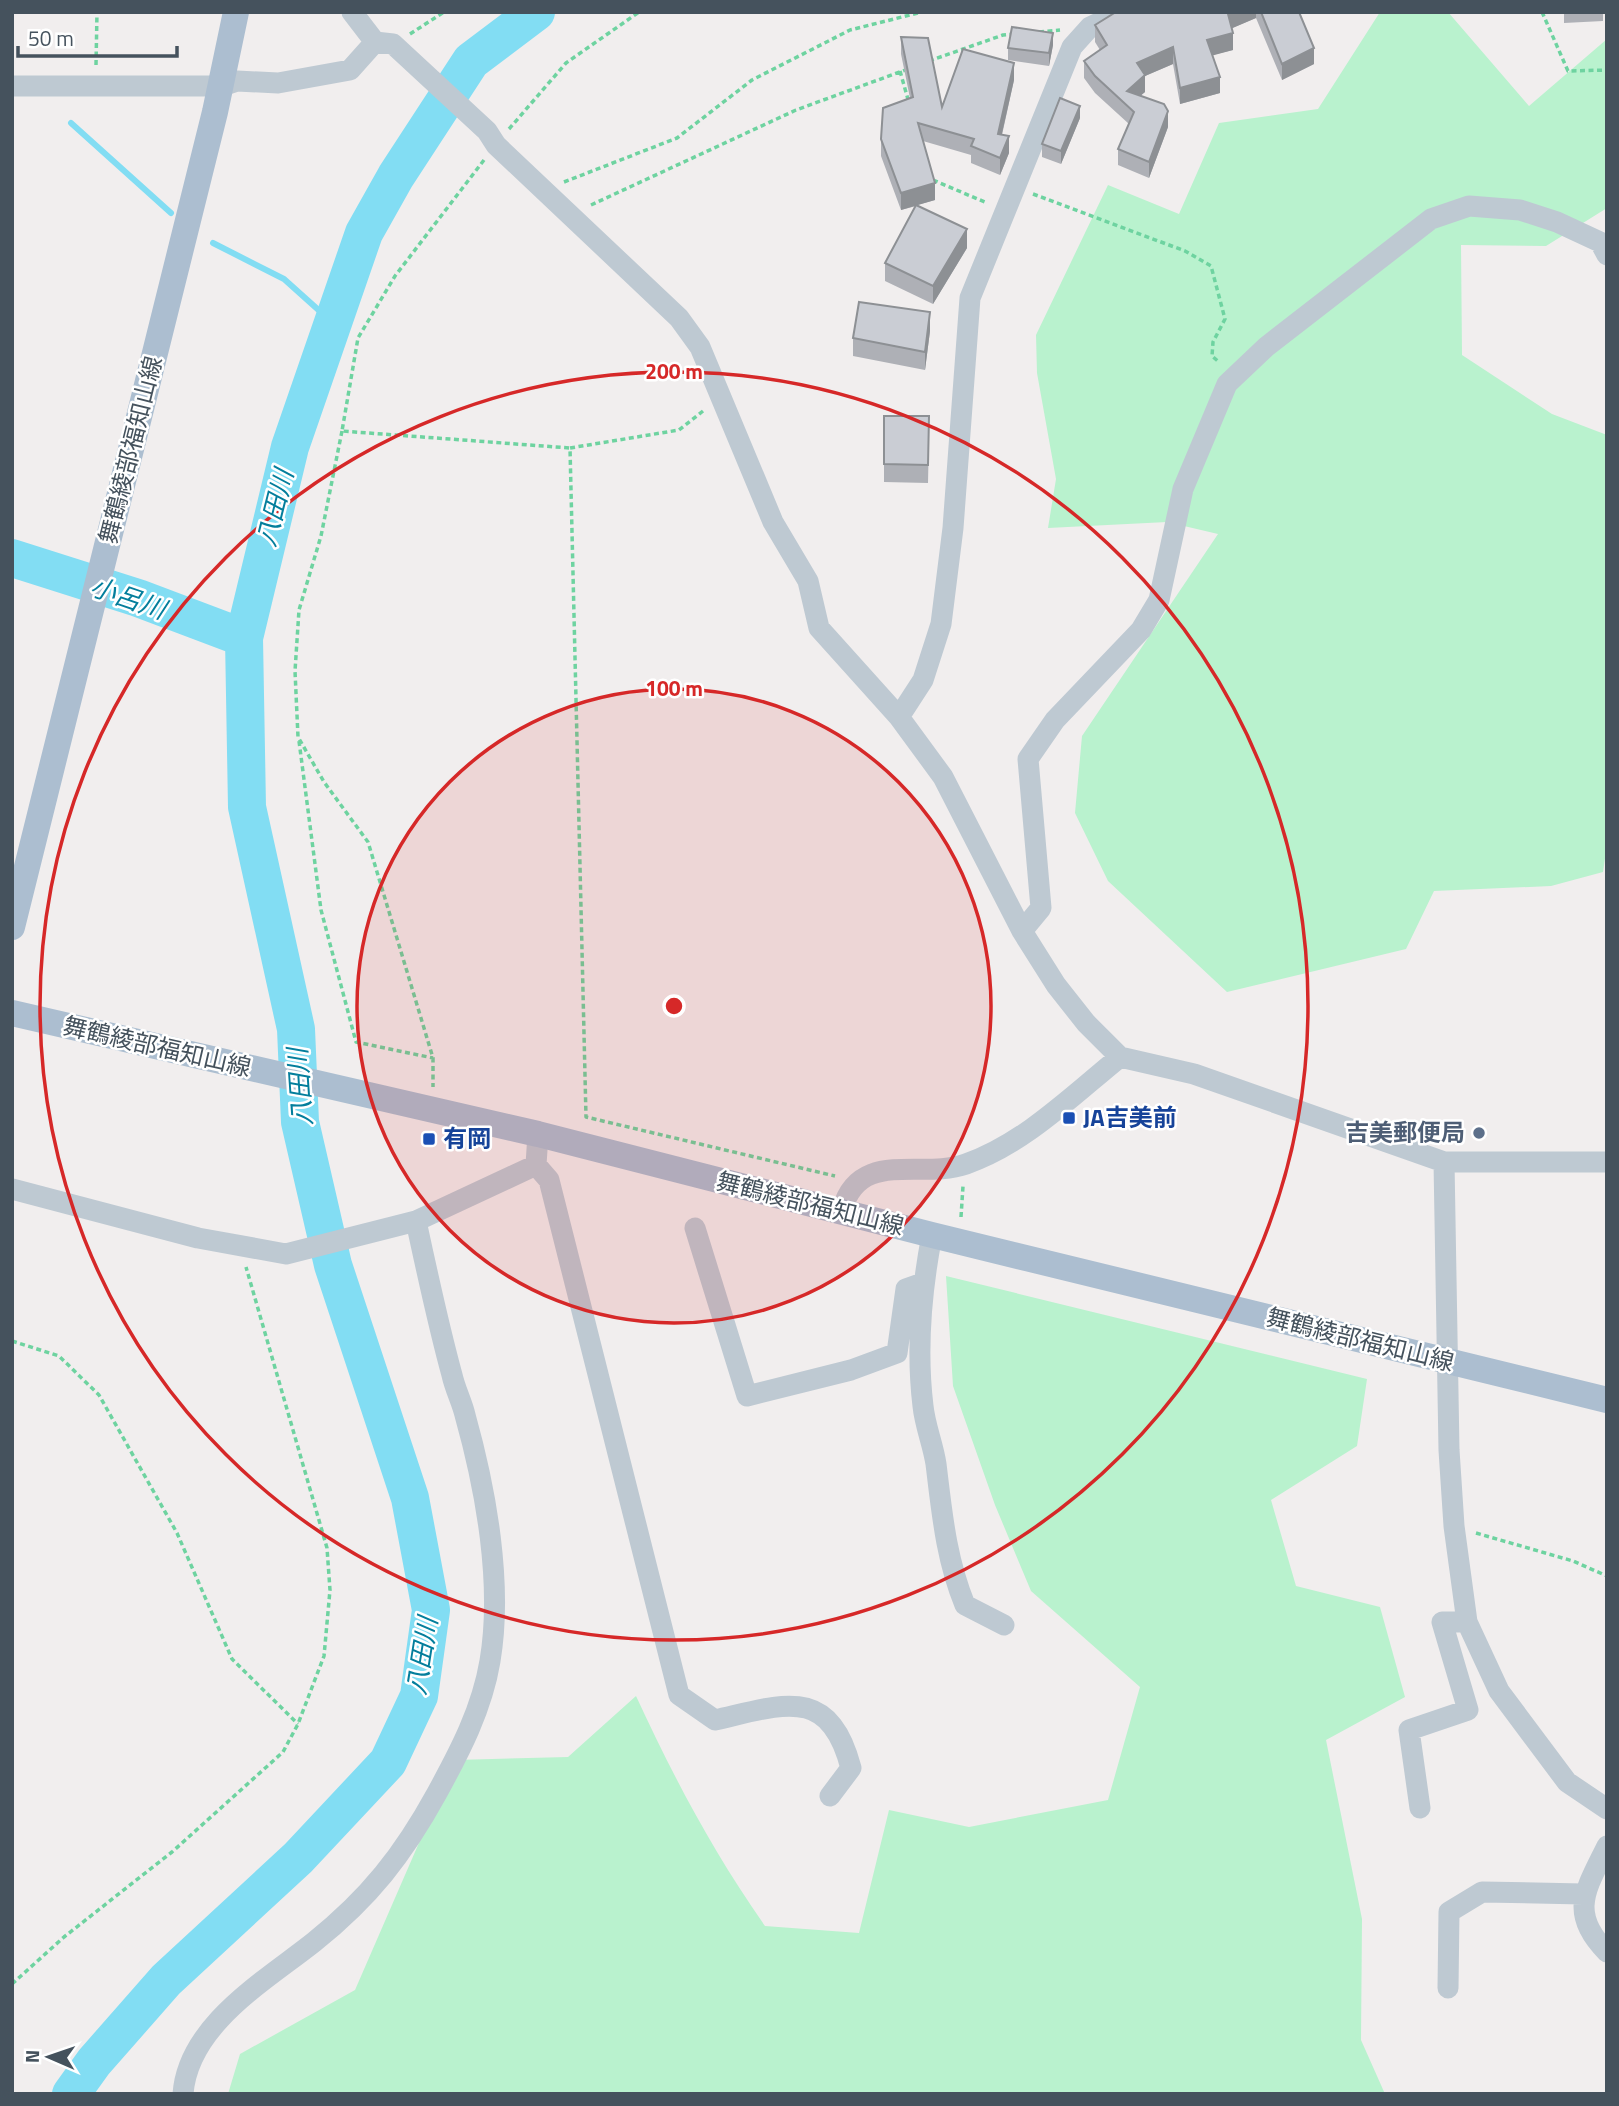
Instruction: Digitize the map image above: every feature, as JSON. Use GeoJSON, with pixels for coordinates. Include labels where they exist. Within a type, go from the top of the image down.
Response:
{"type":"FeatureCollection","features":[{"type":"Feature","properties":{"kind":"main road","name":"舞鶴綾部福知山線"},"geometry":{"type":"LineString","coordinates":[[12,927],[222,86],[236,12]]}},
{"type":"Feature","properties":{"kind":"main road","name":"舞鶴綾部福知山線"},"geometry":{"type":"LineString","coordinates":[[12,1013],[538,1134],[932,1235],[1607,1400]]}},
{"type":"Feature","properties":{"kind":"street"},"geometry":{"type":"LineString","coordinates":[[352,12],[384,43],[416,63],[542,191],[679,318],[700,347],[773,522],[808,581],[819,628],[899,717],[943,777],[1022,932],[1056,985],[1086,1023],[1120,1057],[1194,1074],[1444,1162],[1607,1162]]}},
{"type":"Feature","properties":{"kind":"street"},"geometry":{"type":"LineString","coordinates":[[899,717],[923,680],[941,624],[953,528],[966,318],[970,298],[1072,47],[1090,27],[1122,12]]}},
{"type":"Feature","properties":{"kind":"street"},"geometry":{"type":"LineString","coordinates":[[12,86],[222,86],[237,81],[278,83],[350,70],[384,43]]}},
{"type":"Feature","properties":{"kind":"street"},"geometry":{"type":"LineString","coordinates":[[1022,932],[1041,908],[1028,759],[1055,720],[1141,630],[1160,600],[1183,489],[1227,384],[1266,347],[1431,219],[1469,206],[1520,210],[1557,222],[1600,242],[1607,255]]}},
{"type":"Feature","properties":{"kind":"street"},"geometry":{"type":"LineString","coordinates":[[842,1210],[845,1197],[857,1181],[874,1171],[965,1165],[1024,1134],[1120,1057]]}},
{"type":"Feature","properties":{"kind":"street"},"geometry":{"type":"LineString","coordinates":[[538,1134],[536,1165],[549,1180],[679,1695],[715,1720],[769,1708],[809,1707],[829,1718],[846,1746],[851,1768],[830,1796]]}},
{"type":"Feature","properties":{"kind":"street"},"geometry":{"type":"LineString","coordinates":[[1444,1162],[1447,1361],[1454,1527],[1467,1622],[1499,1691],[1567,1782],[1607,1809]]}},
{"type":"Feature","properties":{"kind":"street"},"geometry":{"type":"LineString","coordinates":[[12,1189],[84,1210],[239,1247],[286,1254],[415,1221],[536,1165]]}},
{"type":"Feature","properties":{"kind":"street"},"geometry":{"type":"LineString","coordinates":[[183,2094],[184,2078],[199,2046],[222,2018],[365,1900],[414,1834],[474,1721],[485,1682],[494,1618],[490,1538],[476,1460],[452,1378],[415,1221]]}},
{"type":"Feature","properties":{"kind":"street"},"geometry":{"type":"LineString","coordinates":[[695,1228],[747,1396],[850,1370],[897,1353],[906,1289],[923,1283]]}},
{"type":"Feature","properties":{"kind":"street"},"geometry":{"type":"LineString","coordinates":[[932,1235],[923,1283],[919,1346],[923,1408],[935,1461],[949,1558],[965,1605],[1004,1625]]}},
{"type":"Feature","properties":{"kind":"street"},"geometry":{"type":"LineString","coordinates":[[1420,1808],[1409,1730],[1468,1710],[1442,1622],[1467,1622]]}},
{"type":"Feature","properties":{"kind":"street"},"geometry":{"type":"LineString","coordinates":[[1607,1846],[1583,1894],[1583,1922],[1607,1952]]}},
{"type":"Feature","properties":{"kind":"street"},"geometry":{"type":"LineString","coordinates":[[1448,1988],[1449,1912],[1482,1892],[1583,1894]]}},
{"type":"Feature","properties":{"kind":"path"},"geometry":{"type":"LineString","coordinates":[[95,85],[97,12]]}},
{"type":"Feature","properties":{"kind":"path"},"geometry":{"type":"LineString","coordinates":[[384,43],[444,12]]}},
{"type":"Feature","properties":{"kind":"path"},"geometry":{"type":"LineString","coordinates":[[433,1058],[356,1042],[321,911],[298,737],[295,671],[299,610],[321,536],[358,338],[395,276],[491,138],[566,63],[639,12]]}},
{"type":"Feature","properties":{"kind":"path"},"geometry":{"type":"LineString","coordinates":[[542,191],[677,138],[752,80],[850,30],[922,12]]}},
{"type":"Feature","properties":{"kind":"path"},"geometry":{"type":"LineString","coordinates":[[1542,12],[1568,71],[1607,70]]}},
{"type":"Feature","properties":{"kind":"path"},"geometry":{"type":"LineString","coordinates":[[1030,33],[1072,29]]}},
{"type":"Feature","properties":{"kind":"path"},"geometry":{"type":"LineString","coordinates":[[926,62],[1003,35],[1017,34]]}},
{"type":"Feature","properties":{"kind":"path"},"geometry":{"type":"LineString","coordinates":[[567,215],[796,110],[913,67]]}},
{"type":"Feature","properties":{"kind":"path"},"geometry":{"type":"LineString","coordinates":[[901,71],[911,107]]}},
{"type":"Feature","properties":{"kind":"path"},"geometry":{"type":"LineString","coordinates":[[931,179],[992,205]]}},
{"type":"Feature","properties":{"kind":"path"},"geometry":{"type":"LineString","coordinates":[[1014,188],[1185,251],[1211,266],[1225,319],[1213,342],[1212,356],[1237,375]]}},
{"type":"Feature","properties":{"kind":"path"},"geometry":{"type":"LineString","coordinates":[[342,431],[570,448],[679,429],[721,397]]}},
{"type":"Feature","properties":{"kind":"path"},"geometry":{"type":"LineString","coordinates":[[570,448],[586,1117],[857,1181]]}},
{"type":"Feature","properties":{"kind":"path"},"geometry":{"type":"LineString","coordinates":[[298,737],[324,782],[368,842],[433,1058],[433,1110]]}},
{"type":"Feature","properties":{"kind":"path"},"geometry":{"type":"LineString","coordinates":[[961,1223],[965,1165]]}},
{"type":"Feature","properties":{"kind":"path"},"geometry":{"type":"LineString","coordinates":[[12,1984],[64,1937],[172,1852],[283,1752],[298,1724],[324,1656],[330,1590],[327,1548],[239,1247]]}},
{"type":"Feature","properties":{"kind":"path"},"geometry":{"type":"LineString","coordinates":[[12,1341],[59,1356],[99,1395],[177,1533],[232,1659],[298,1724]]}},
{"type":"Feature","properties":{"kind":"path"},"geometry":{"type":"LineString","coordinates":[[1454,1527],[1573,1562],[1607,1576]]}},
{"type":"Feature","properties":{"kind":"green space"},"geometry":{"type":"Polygon","coordinates":[[[1380,12],[1448,12],[1529,106],[1607,39],[1607,208],[1546,246],[1461,245],[1462,355],[1552,414],[1607,435],[1607,845],[1603,872],[1551,886],[1434,891],[1406,949],[1227,992],[1108,881],[1075,813],[1082,736],[1218,534],[1167,522],[1048,528],[1056,479],[1037,373],[1036,335],[1108,185],[1179,214],[1219,123],[1318,109],[1380,12]]]}},
{"type":"Feature","properties":{"kind":"green space"},"geometry":{"type":"Polygon","coordinates":[[[946,1276],[1367,1379],[1357,1446],[1271,1500],[1296,1586],[1380,1607],[1405,1697],[1326,1740],[1362,1919],[1361,2040],[1385,2094],[228,2094],[240,2054],[355,1990],[455,1760],[568,1757],[636,1696],[695,1814],[765,1926],[859,1933],[889,1810],[969,1827],[1108,1800],[1140,1687],[1031,1591],[995,1505],[953,1386],[946,1276]]]}},
{"type":"Feature","properties":{"kind":"building"},"geometry":{"type":"Polygon","coordinates":[[[1116,12],[1231,12],[1228,14],[1233,33],[1207,40],[1220,77],[1180,88],[1173,47],[1137,63],[1145,75],[1127,91],[1164,104],[1168,111],[1149,162],[1118,149],[1134,112],[1095,76],[1084,61],[1107,45],[1095,25],[1116,12]]]}},
{"type":"Feature","properties":{"kind":"building"},"geometry":{"type":"Polygon","coordinates":[[[1261,12],[1299,12],[1314,48],[1282,64],[1261,12]]]}},
{"type":"Feature","properties":{"kind":"building"},"geometry":{"type":"Polygon","coordinates":[[[1012,27],[1053,33],[1049,53],[1008,48],[1012,27]]]}},
{"type":"Feature","properties":{"kind":"building"},"geometry":{"type":"Polygon","coordinates":[[[901,37],[928,38],[942,107],[963,49],[1014,63],[998,134],[1009,136],[1000,158],[971,146],[974,139],[918,123],[935,183],[901,193],[881,139],[883,108],[913,97],[901,37]]]}},
{"type":"Feature","properties":{"kind":"building"},"geometry":{"type":"Polygon","coordinates":[[[1060,98],[1080,106],[1061,151],[1042,144],[1060,98]]]}},
{"type":"Feature","properties":{"kind":"building"},"geometry":{"type":"Polygon","coordinates":[[[916,205],[967,229],[933,286],[885,263],[916,205]]]}},
{"type":"Feature","properties":{"kind":"building"},"geometry":{"type":"Polygon","coordinates":[[[859,302],[930,312],[925,352],[853,338],[859,302]]]}},
{"type":"Feature","properties":{"kind":"building"},"geometry":{"type":"Polygon","coordinates":[[[884,416],[929,416],[928,465],[884,464],[884,416]]]}},
{"type":"Feature","properties":{"kind":"waterway","name":"八田川"},"geometry":{"type":"LineString","coordinates":[[71,2094],[94,2062],[166,1980],[298,1858],[388,1762],[419,1696],[431,1610],[410,1498],[333,1265],[300,1122],[296,1029],[247,807],[244,638],[290,447],[364,233],[396,176],[471,61],[536,12]]}},
{"type":"Feature","properties":{"kind":"waterway"},"geometry":{"type":"LineString","coordinates":[[71,123],[171,213]]}},
{"type":"Feature","properties":{"kind":"waterway"},"geometry":{"type":"LineString","coordinates":[[213,243],[284,279],[333,323]]}},
{"type":"Feature","properties":{"kind":"waterway","name":"小呂川"},"geometry":{"type":"LineString","coordinates":[[12,558],[138,598],[244,638]]}},
{"type":"Feature","properties":{"kind":"place","name":"JA吉美前"},"geometry":{"type":"Point","coordinates":[1069,1118]}},
{"type":"Feature","properties":{"kind":"place","name":"吉美郵便局"},"geometry":{"type":"Point","coordinates":[1479,1133]}},
{"type":"Feature","properties":{"kind":"place","name":"有岡"},"geometry":{"type":"Point","coordinates":[429,1139]}}]}
